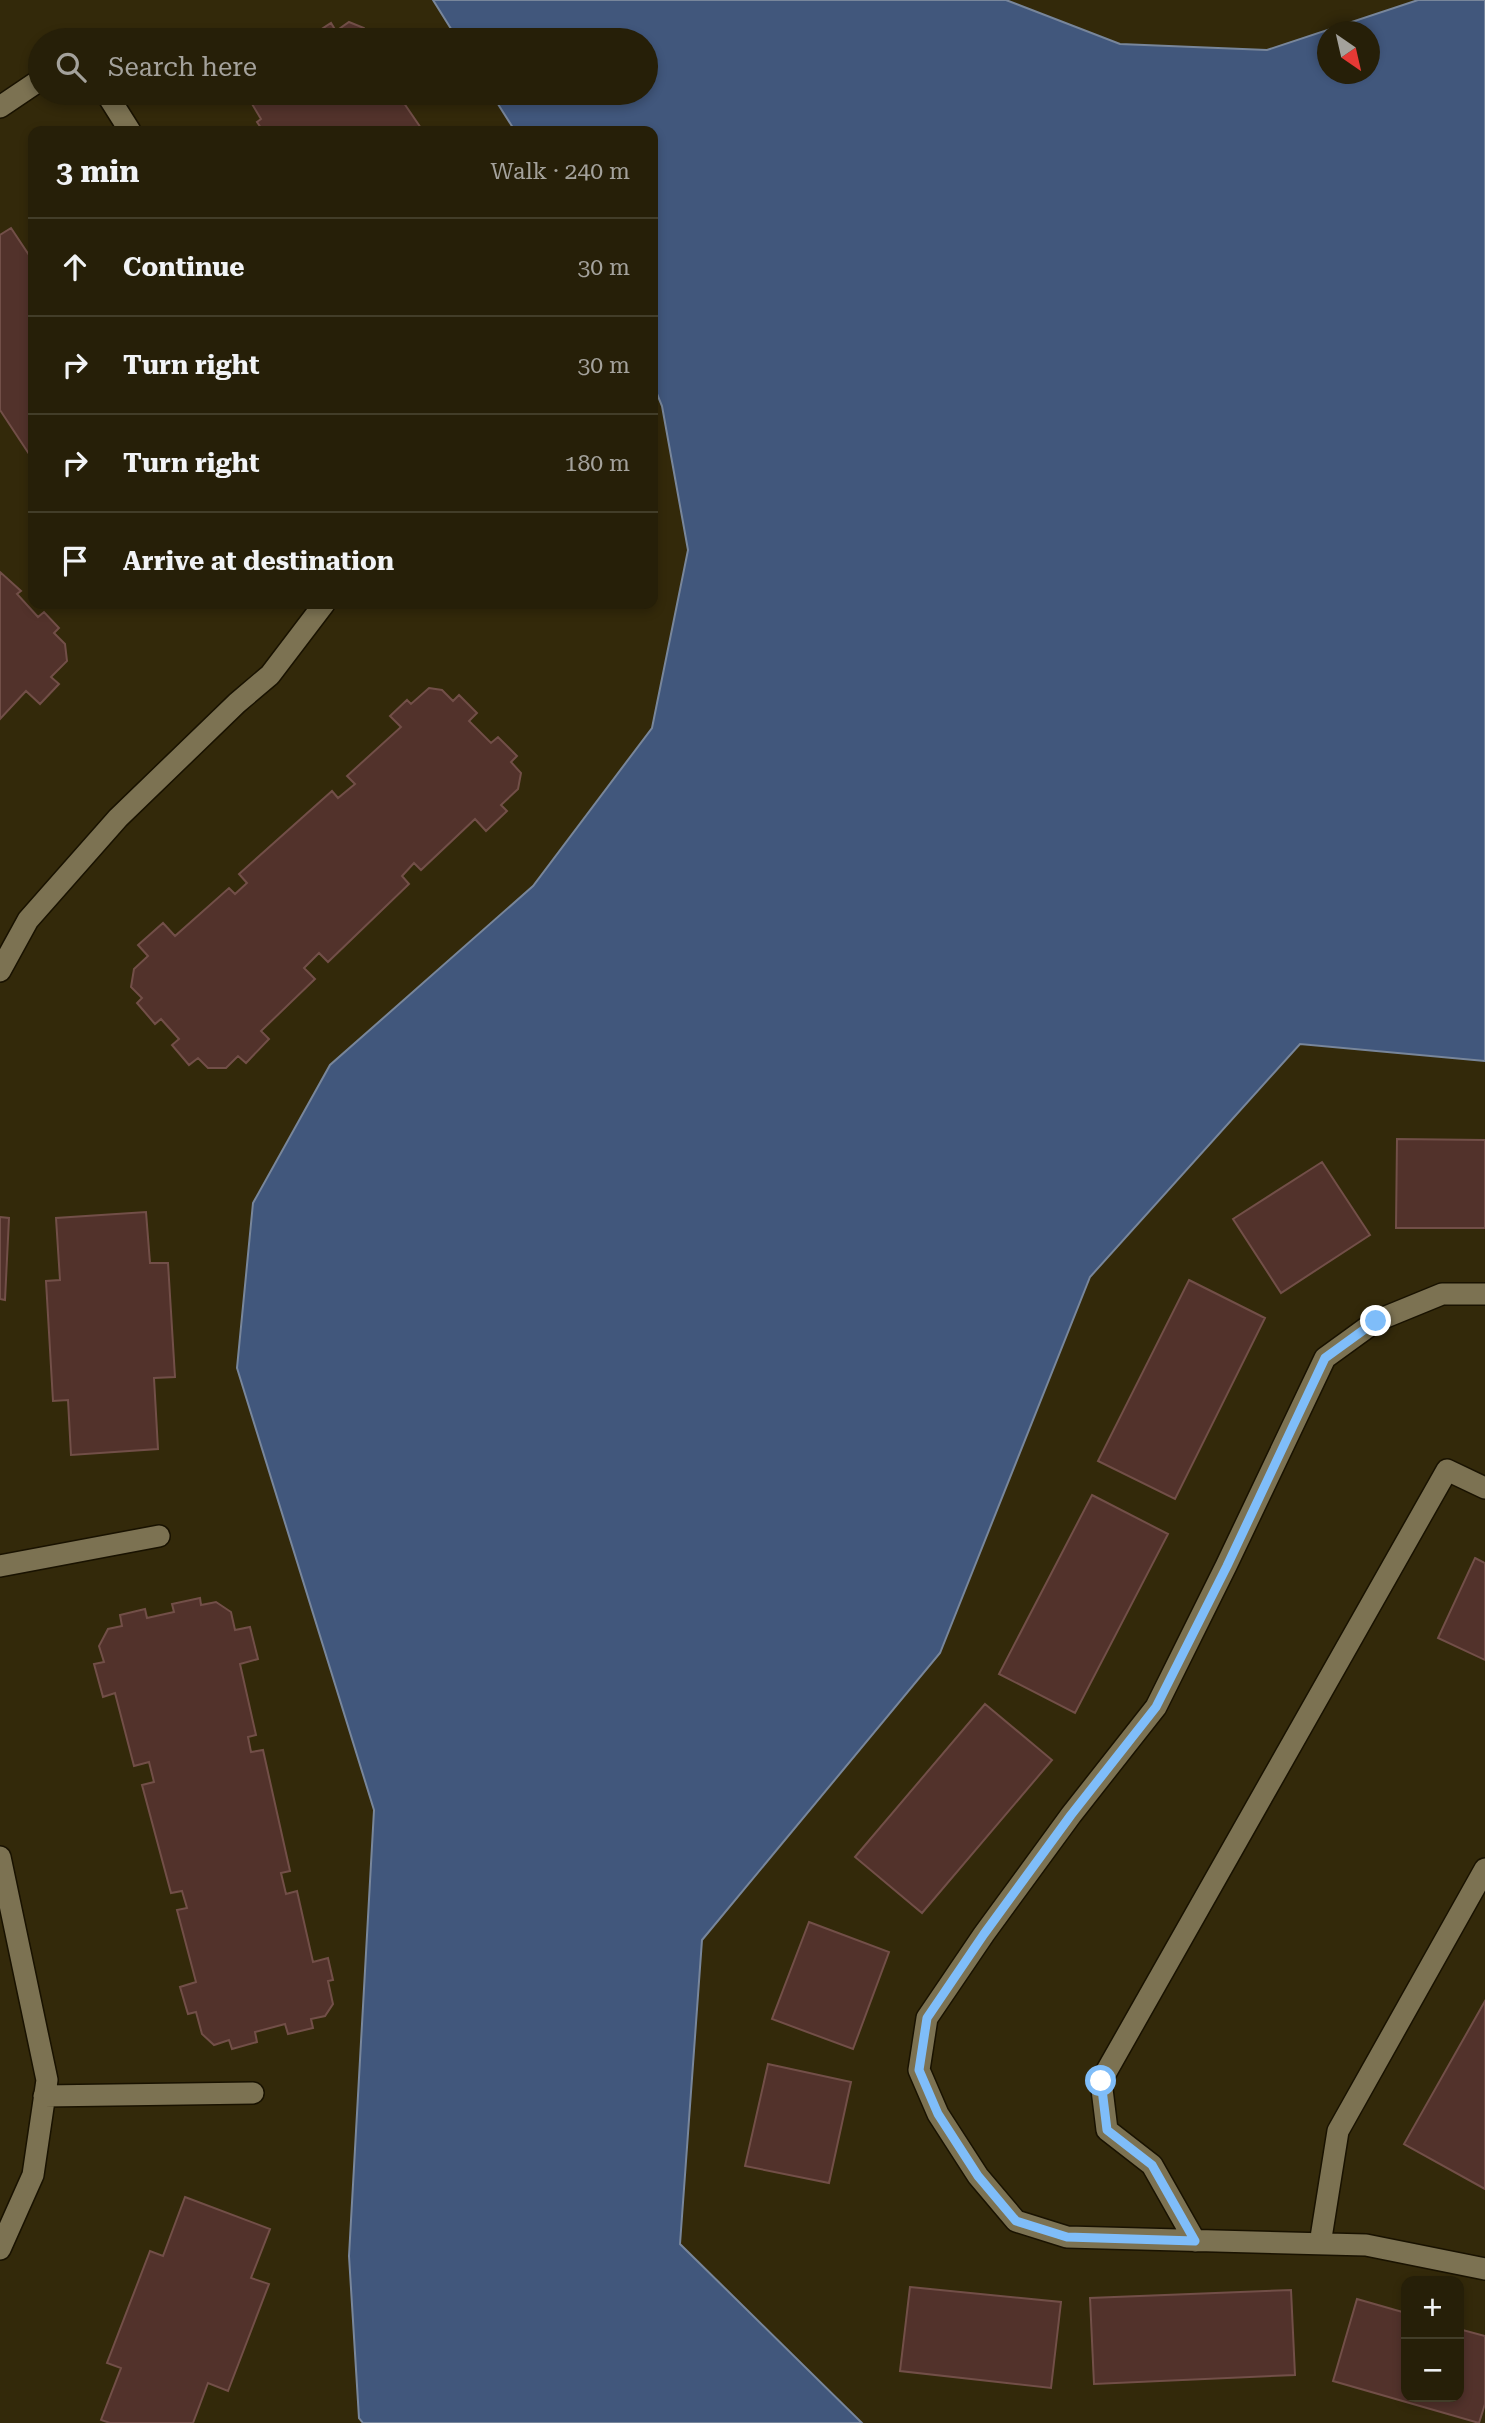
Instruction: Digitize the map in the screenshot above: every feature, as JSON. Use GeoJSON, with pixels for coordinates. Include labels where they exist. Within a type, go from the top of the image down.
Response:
{"type":"FeatureCollection","features":[{"type":"Feature","properties":{"kind":"lane"},"geometry":{"type":"LineString","coordinates":[[0,107],[28,88]]}},
{"type":"Feature","properties":{"kind":"lane"},"geometry":{"type":"LineString","coordinates":[[114,105],[127,126]]}},
{"type":"Feature","properties":{"kind":"lane"},"geometry":{"type":"LineString","coordinates":[[0,971],[28,920],[118,818],[237,703],[270,675],[320,609]]}},
{"type":"Feature","properties":{"kind":"lane"},"geometry":{"type":"LineString","coordinates":[[1485,1294],[1441,1294],[1376,1321],[1325,1358],[1227,1566],[1156,1707],[1063,1826],[927,2018],[919,2070],[938,2114],[978,2176],[1016,2221],[1067,2237],[1366,2245],[1485,2269]]}},
{"type":"Feature","properties":{"kind":"lane"},"geometry":{"type":"LineString","coordinates":[[1195,2241],[1152,2165],[1107,2130],[1101,2081],[1447,1470],[1485,1488]]}},
{"type":"Feature","properties":{"kind":"lane"},"geometry":{"type":"LineString","coordinates":[[0,1566],[159,1536]]}},
{"type":"Feature","properties":{"kind":"lane"},"geometry":{"type":"LineString","coordinates":[[0,1857],[47,2080],[33,2175],[0,2249]]}},
{"type":"Feature","properties":{"kind":"lane"},"geometry":{"type":"LineString","coordinates":[[1320,2244],[1338,2131],[1485,1869]]}},
{"type":"Feature","properties":{"kind":"lane"},"geometry":{"type":"LineString","coordinates":[[44,2096],[253,2093]]}},
{"type":"Feature","properties":{"kind":"water"},"geometry":{"type":"Polygon","coordinates":[[[433,0],[1006,0],[1120,44],[1267,50],[1317,33],[1317,84],[1380,84],[1380,21],[1355,21],[1418,0],[1485,0],[1485,1061],[1300,1044],[1090,1277],[940,1653],[702,1940],[680,2244],[862,2423],[363,2423],[359,2418],[349,2256],[374,1810],[237,1368],[253,1203],[330,1065],[533,886],[652,728],[688,550],[658,396],[658,126],[512,126],[499,105],[658,105],[658,28],[450,28],[433,0]]]}},
{"type":"Feature","properties":{"kind":"building"},"geometry":{"type":"Polygon","coordinates":[[[349,22],[364,28],[340,28],[349,22]]]}},
{"type":"Feature","properties":{"kind":"building"},"geometry":{"type":"Polygon","coordinates":[[[253,105],[405,105],[420,126],[260,126],[257,122],[261,119],[253,105]]]}},
{"type":"Feature","properties":{"kind":"building"},"geometry":{"type":"Polygon","coordinates":[[[11,228],[28,254],[28,452],[0,410],[0,235],[11,228]]]}},
{"type":"Feature","properties":{"kind":"building"},"geometry":{"type":"Polygon","coordinates":[[[0,572],[21,591],[17,594],[28,609],[38,617],[44,612],[59,628],[54,633],[65,644],[67,661],[51,677],[59,684],[40,704],[26,691],[0,719],[0,572]]]}},
{"type":"Feature","properties":{"kind":"building"},"geometry":{"type":"Polygon","coordinates":[[[429,688],[442,690],[453,701],[459,695],[477,713],[469,721],[491,743],[498,737],[517,756],[511,762],[521,773],[518,789],[501,805],[507,811],[486,831],[475,819],[421,870],[414,863],[402,876],[409,884],[328,962],[319,953],[304,968],[315,979],[261,1031],[269,1039],[246,1063],[238,1056],[226,1068],[208,1068],[198,1058],[189,1065],[172,1045],[179,1039],[161,1019],[155,1024],[137,1003],[142,998],[131,987],[134,969],[148,956],[138,945],[163,923],[175,936],[229,888],[235,894],[247,883],[239,874],[332,791],[338,798],[355,784],[347,776],[401,727],[390,716],[407,700],[411,704],[429,688]]]}},
{"type":"Feature","properties":{"kind":"building"},"geometry":{"type":"Polygon","coordinates":[[[1397,1139],[1485,1140],[1485,1228],[1396,1228],[1397,1139]]]}},
{"type":"Feature","properties":{"kind":"building"},"geometry":{"type":"Polygon","coordinates":[[[1322,1162],[1370,1235],[1281,1293],[1233,1219],[1322,1162]]]}},
{"type":"Feature","properties":{"kind":"building"},"geometry":{"type":"Polygon","coordinates":[[[146,1212],[150,1263],[168,1263],[175,1377],[154,1378],[158,1449],[71,1455],[68,1400],[53,1401],[46,1281],[60,1280],[56,1218],[146,1212]]]}},
{"type":"Feature","properties":{"kind":"building"},"geometry":{"type":"Polygon","coordinates":[[[0,1217],[9,1218],[5,1300],[0,1299],[0,1217]]]}},
{"type":"Feature","properties":{"kind":"building"},"geometry":{"type":"Polygon","coordinates":[[[1189,1280],[1265,1318],[1175,1499],[1098,1461],[1189,1280]]]}},
{"type":"Feature","properties":{"kind":"building"},"geometry":{"type":"Polygon","coordinates":[[[1092,1495],[1168,1534],[1075,1713],[999,1674],[1092,1495]]]}},
{"type":"Feature","properties":{"kind":"building"},"geometry":{"type":"Polygon","coordinates":[[[1475,1558],[1485,1563],[1485,1660],[1438,1638],[1475,1558]]]}},
{"type":"Feature","properties":{"kind":"building"},"geometry":{"type":"Polygon","coordinates":[[[200,1598],[201,1605],[216,1602],[231,1612],[235,1630],[250,1627],[258,1659],[240,1664],[256,1735],[248,1737],[251,1752],[263,1750],[290,1871],[281,1873],[286,1894],[297,1891],[313,1962],[328,1958],[333,1980],[328,1981],[333,2004],[325,2016],[311,2019],[313,2028],[288,2034],[285,2024],[255,2032],[257,2042],[232,2049],[229,2040],[214,2045],[202,2034],[196,2012],[188,2014],[180,1987],[196,1982],[177,1910],[187,1908],[182,1891],[171,1893],[142,1785],[154,1782],[149,1762],[134,1766],[115,1693],[103,1697],[94,1664],[104,1662],[99,1646],[108,1629],[122,1626],[120,1615],[145,1609],[147,1618],[174,1612],[172,1604],[200,1598]]]}},
{"type":"Feature","properties":{"kind":"building"},"geometry":{"type":"Polygon","coordinates":[[[985,1704],[1052,1760],[922,1913],[855,1857],[985,1704]]]}},
{"type":"Feature","properties":{"kind":"building"},"geometry":{"type":"Polygon","coordinates":[[[809,1922],[889,1952],[853,2049],[772,2019],[809,1922]]]}},
{"type":"Feature","properties":{"kind":"building"},"geometry":{"type":"Polygon","coordinates":[[[1485,2001],[1485,2189],[1404,2144],[1485,2001]]]}},
{"type":"Feature","properties":{"kind":"building"},"geometry":{"type":"Polygon","coordinates":[[[768,2064],[851,2082],[829,2183],[745,2166],[768,2064]]]}},
{"type":"Feature","properties":{"kind":"building"},"geometry":{"type":"Polygon","coordinates":[[[185,2197],[270,2229],[251,2278],[269,2284],[228,2391],[208,2383],[193,2423],[110,2423],[101,2420],[121,2368],[107,2363],[150,2251],[163,2256],[185,2197]]]}},
{"type":"Feature","properties":{"kind":"building"},"geometry":{"type":"Polygon","coordinates":[[[910,2287],[1061,2302],[1051,2388],[900,2371],[910,2287]]]}},
{"type":"Feature","properties":{"kind":"building"},"geometry":{"type":"Polygon","coordinates":[[[1291,2290],[1295,2375],[1094,2384],[1090,2298],[1291,2290]]]}},
{"type":"Feature","properties":{"kind":"building"},"geometry":{"type":"Polygon","coordinates":[[[1357,2299],[1401,2312],[1401,2401],[1333,2381],[1357,2299]]]}},
{"type":"Feature","properties":{"kind":"building"},"geometry":{"type":"Polygon","coordinates":[[[1464,2330],[1485,2336],[1485,2404],[1479,2423],[1406,2402],[1464,2402],[1464,2330]]]}},
{"type":"Feature","properties":{"kind":"route"},"geometry":{"type":"LineString","coordinates":[[1101,2081],[1107,2130],[1152,2165],[1195,2241],[1067,2237],[1016,2221],[978,2176],[938,2114],[919,2070],[927,2018],[984,1934],[1071,1815],[1156,1707],[1227,1566],[1325,1358],[1376,1321]]}}]}
